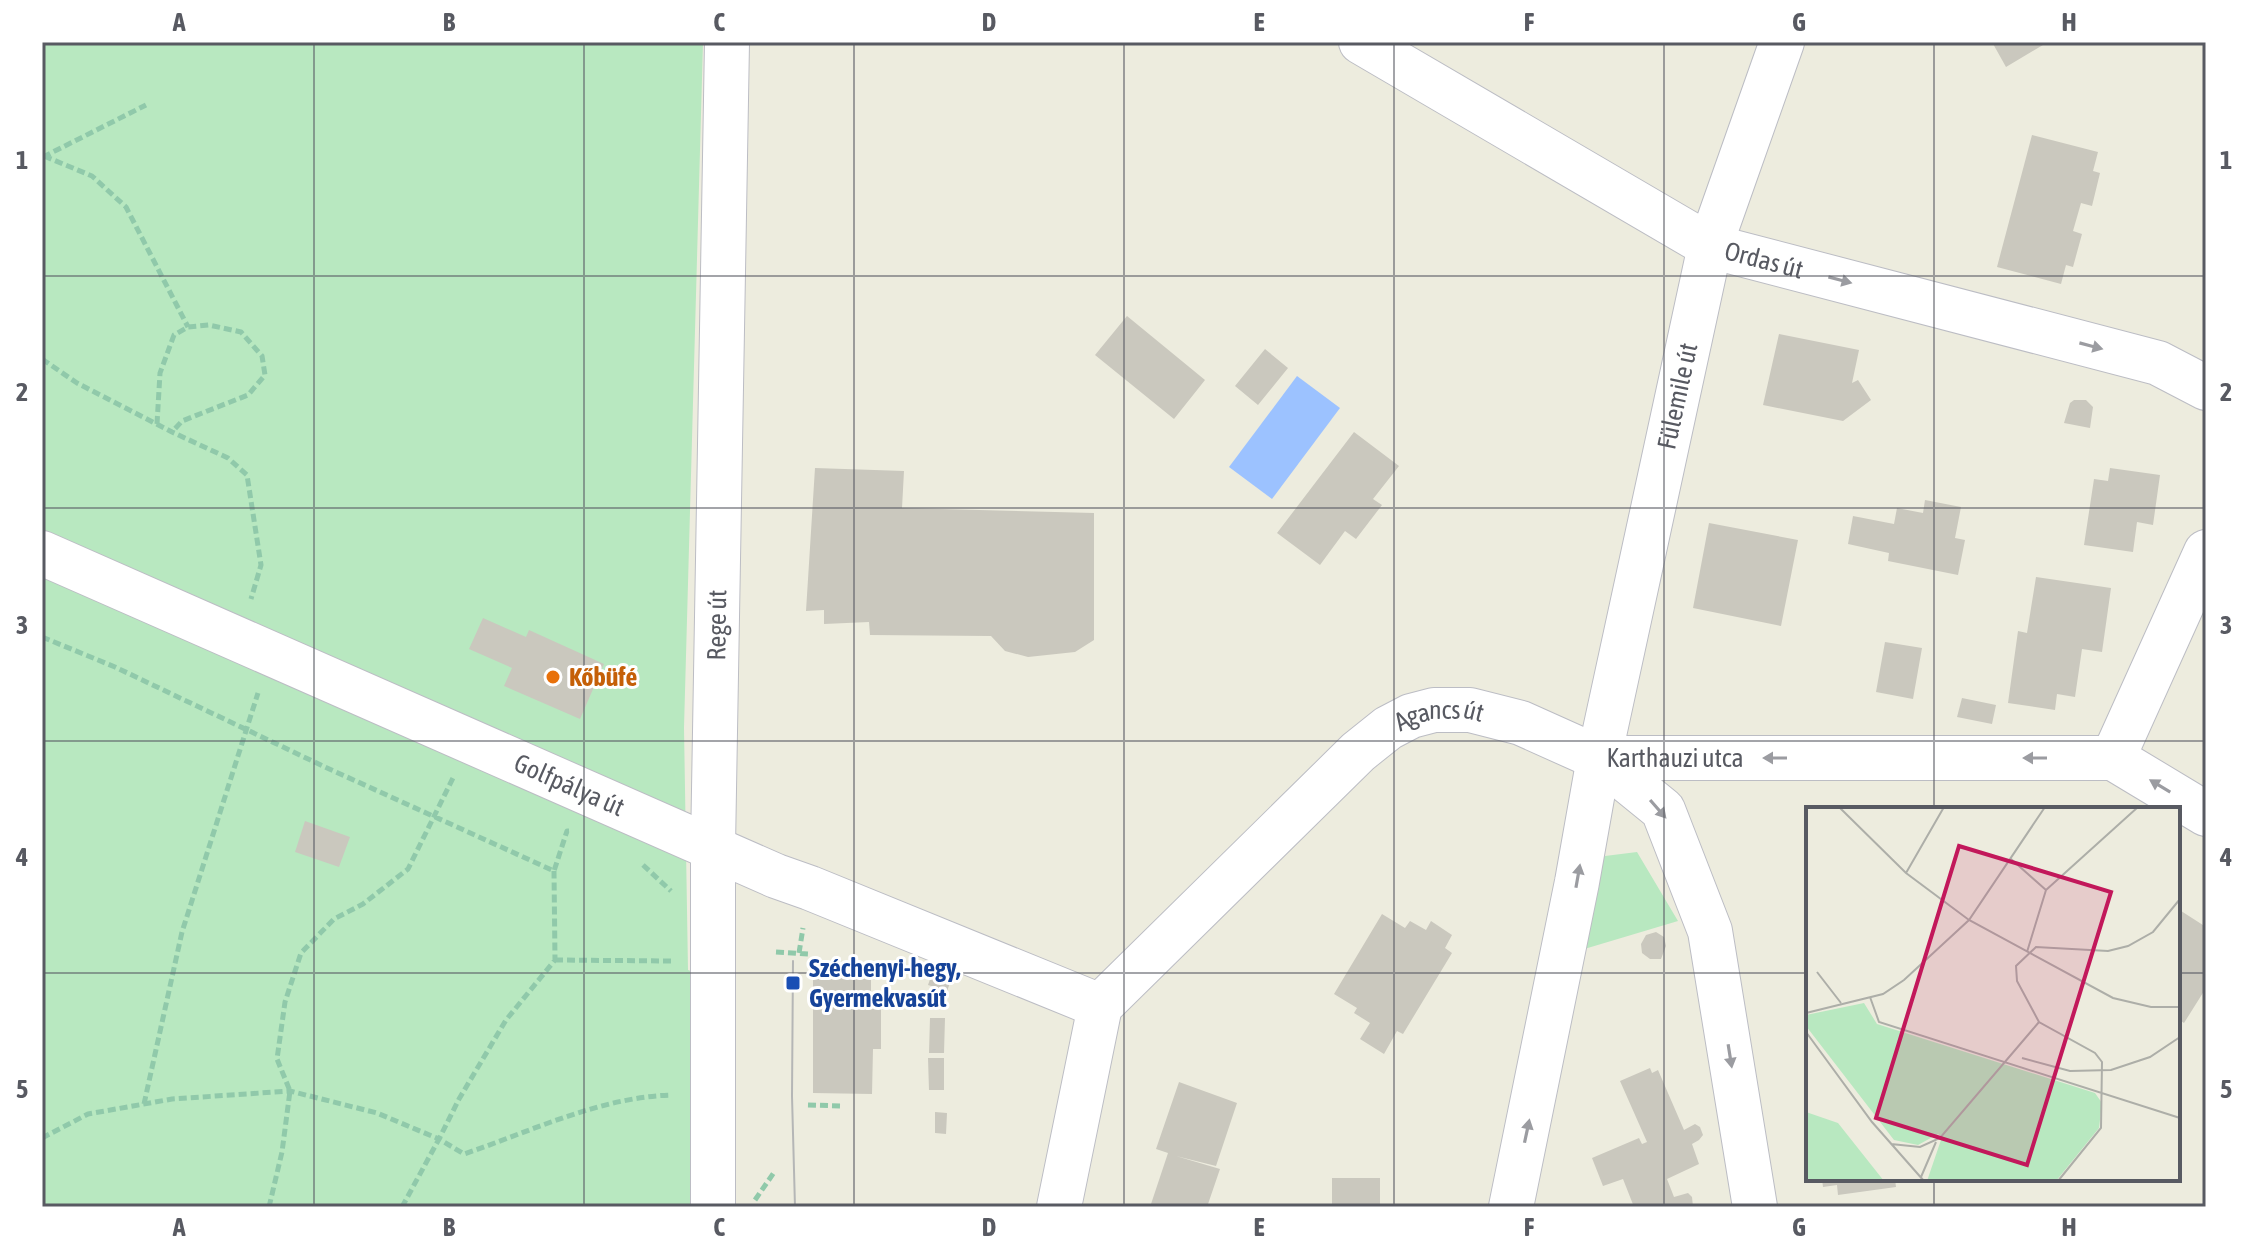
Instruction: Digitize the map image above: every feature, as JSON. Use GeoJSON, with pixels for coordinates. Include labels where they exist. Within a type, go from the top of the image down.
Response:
{"type":"FeatureCollection","features":[{"type":"Feature","properties":{"kind":"street","name":"Rege út"},"geometry":{"type":"LineString","coordinates":[[713,1207],[713,847],[727,42]]}},
{"type":"Feature","properties":{"kind":"street","name":"Ordas út"},"geometry":{"type":"LineString","coordinates":[[1361,42],[1710,246],[2158,363],[2206,388]]}},
{"type":"Feature","properties":{"kind":"street","name":"Fülemile út"},"geometry":{"type":"LineString","coordinates":[[1599,758],[1710,246],[1782,42]]}},
{"type":"Feature","properties":{"kind":"street"},"geometry":{"type":"LineString","coordinates":[[2206,552],[2113,758],[2206,814]]}},
{"type":"Feature","properties":{"kind":"street","name":"Golfpálya út"},"geometry":{"type":"LineString","coordinates":[[42,553],[776,876],[1100,1006]]}},
{"type":"Feature","properties":{"kind":"street","name":"Agancs út"},"geometry":{"type":"LineString","coordinates":[[1100,1006],[1358,752],[1388,728],[1411,716],[1434,710],[1470,710],[1521,723],[1599,758],[1663,810],[1710,931],[1755,1207]]}},
{"type":"Feature","properties":{"kind":"street","name":"Karthauzi utca"},"geometry":{"type":"LineString","coordinates":[[1511,1207],[1599,758],[2113,758]]}},
{"type":"Feature","properties":{"kind":"street"},"geometry":{"type":"LineString","coordinates":[[1059,1207],[1100,1006]]}},
{"type":"Feature","properties":{"kind":"path"},"geometry":{"type":"LineString","coordinates":[[43,157],[146,105]]}},
{"type":"Feature","properties":{"kind":"path"},"geometry":{"type":"LineString","coordinates":[[43,157],[92,176],[126,207],[188,327]]}},
{"type":"Feature","properties":{"kind":"path"},"geometry":{"type":"LineString","coordinates":[[157,424],[160,373],[174,335],[188,327],[209,325],[241,332],[262,356],[265,375],[248,395],[182,421],[172,432]]}},
{"type":"Feature","properties":{"kind":"path"},"geometry":{"type":"LineString","coordinates":[[42,359],[77,383],[228,458],[247,475],[261,565],[257,648],[261,685],[182,932],[144,1104]]}},
{"type":"Feature","properties":{"kind":"path"},"geometry":{"type":"LineString","coordinates":[[42,637],[115,667],[554,871]]}},
{"type":"Feature","properties":{"kind":"path"},"geometry":{"type":"LineString","coordinates":[[269,1207],[282,1152],[290,1091],[277,1059],[285,1002],[301,953],[334,919],[363,904],[408,869],[471,742]]}},
{"type":"Feature","properties":{"kind":"path"},"geometry":{"type":"LineString","coordinates":[[402,1207],[459,1099],[506,1020],[555,960],[554,871],[567,831],[582,837]]}},
{"type":"Feature","properties":{"kind":"path"},"geometry":{"type":"LineString","coordinates":[[640,861],[712,946]]}},
{"type":"Feature","properties":{"kind":"path"},"geometry":{"type":"LineString","coordinates":[[555,960],[712,946]]}},
{"type":"Feature","properties":{"kind":"path"},"geometry":{"type":"LineString","coordinates":[[776,952],[808,954]]}},
{"type":"Feature","properties":{"kind":"path"},"geometry":{"type":"LineString","coordinates":[[42,1138],[88,1114],[172,1099],[290,1091],[377,1113],[439,1139],[464,1154],[594,1108],[642,1096],[713,1094]]}},
{"type":"Feature","properties":{"kind":"path"},"geometry":{"type":"LineString","coordinates":[[808,1105],[843,1106]]}},
{"type":"Feature","properties":{"kind":"path"},"geometry":{"type":"LineString","coordinates":[[750,1207],[775,1171]]}},
{"type":"Feature","properties":{"kind":"green space"},"geometry":{"type":"Polygon","coordinates":[[[42,42],[703,42],[684,728],[688,970],[691,971],[692,1207],[42,1207],[42,42]]]}},
{"type":"Feature","properties":{"kind":"green space"},"geometry":{"type":"Polygon","coordinates":[[[1637,852],[1678,921],[1581,950],[1597,857],[1637,852]]]}},
{"type":"Feature","properties":{"kind":"water"},"geometry":{"type":"Polygon","coordinates":[[[1297,376],[1340,408],[1272,499],[1229,467],[1297,376]]]}},
{"type":"Feature","properties":{"kind":"building"},"geometry":{"type":"Polygon","coordinates":[[[1992,42],[2041,42],[2043,45],[2006,67],[1992,42]]]}},
{"type":"Feature","properties":{"kind":"building"},"geometry":{"type":"Polygon","coordinates":[[[2032,135],[2098,152],[2093,171],[2100,173],[2092,206],[2081,203],[2073,231],[2082,234],[2073,267],[2066,265],[2061,284],[1997,267],[2032,135]]]}},
{"type":"Feature","properties":{"kind":"building"},"geometry":{"type":"Polygon","coordinates":[[[1127,316],[1205,380],[1174,419],[1095,355],[1127,316]]]}},
{"type":"Feature","properties":{"kind":"building"},"geometry":{"type":"Polygon","coordinates":[[[1779,334],[1859,350],[1852,383],[1858,380],[1871,400],[1843,421],[1763,405],[1779,334]]]}},
{"type":"Feature","properties":{"kind":"building"},"geometry":{"type":"Polygon","coordinates":[[[1265,349],[1288,368],[1258,405],[1235,386],[1265,349]]]}},
{"type":"Feature","properties":{"kind":"building"},"geometry":{"type":"Polygon","coordinates":[[[2086,400],[2093,407],[2090,428],[2064,423],[2070,403],[2086,400]]]}},
{"type":"Feature","properties":{"kind":"building"},"geometry":{"type":"Polygon","coordinates":[[[1354,432],[1399,466],[1373,499],[1382,505],[1356,539],[1345,531],[1320,565],[1277,533],[1354,432]]]}},
{"type":"Feature","properties":{"kind":"building"},"geometry":{"type":"Polygon","coordinates":[[[815,468],[904,471],[902,508],[1094,513],[1094,640],[1075,652],[1028,657],[1005,651],[991,636],[870,635],[869,622],[824,624],[824,610],[806,611],[815,468]]]}},
{"type":"Feature","properties":{"kind":"building"},"geometry":{"type":"Polygon","coordinates":[[[2110,468],[2160,475],[2153,525],[2137,522],[2133,552],[2084,545],[2094,479],[2108,481],[2110,468]]]}},
{"type":"Feature","properties":{"kind":"building"},"geometry":{"type":"Polygon","coordinates":[[[1925,500],[1961,507],[1955,538],[1965,540],[1958,575],[1888,561],[1889,553],[1848,544],[1853,516],[1894,524],[1897,508],[1923,513],[1925,500]]]}},
{"type":"Feature","properties":{"kind":"building"},"geometry":{"type":"Polygon","coordinates":[[[1709,523],[1798,540],[1781,626],[1693,608],[1709,523]]]}},
{"type":"Feature","properties":{"kind":"building"},"geometry":{"type":"Polygon","coordinates":[[[2036,577],[2111,588],[2102,652],[2082,649],[2075,697],[2057,694],[2055,710],[2008,703],[2018,631],[2027,633],[2036,577]]]}},
{"type":"Feature","properties":{"kind":"building","name":"Kőbüfé"},"geometry":{"type":"Polygon","coordinates":[[[483,618],[526,637],[529,630],[604,664],[580,719],[504,686],[512,668],[469,649],[483,618]]]}},
{"type":"Feature","properties":{"kind":"building"},"geometry":{"type":"Polygon","coordinates":[[[1885,642],[1922,648],[1913,699],[1876,692],[1885,642]]]}},
{"type":"Feature","properties":{"kind":"building"},"geometry":{"type":"Polygon","coordinates":[[[1962,698],[1996,705],[1992,724],[1957,717],[1962,698]]]}},
{"type":"Feature","properties":{"kind":"building"},"geometry":{"type":"Polygon","coordinates":[[[305,821],[350,837],[339,867],[295,852],[305,821]]]}},
{"type":"Feature","properties":{"kind":"building"},"geometry":{"type":"Polygon","coordinates":[[[2180,910],[2206,927],[2206,988],[2184,1023],[2180,1020],[2180,910]]]}},
{"type":"Feature","properties":{"kind":"building"},"geometry":{"type":"Polygon","coordinates":[[[1382,914],[1405,928],[1410,921],[1426,930],[1431,921],[1452,935],[1445,948],[1452,953],[1403,1034],[1397,1031],[1384,1054],[1360,1039],[1370,1023],[1354,1013],[1357,1008],[1334,994],[1382,914]]]}},
{"type":"Feature","properties":{"kind":"building"},"geometry":{"type":"Polygon","coordinates":[[[1656,932],[1664,937],[1666,946],[1661,959],[1650,959],[1642,953],[1641,944],[1646,935],[1656,932]]]}},
{"type":"Feature","properties":{"kind":"building"},"geometry":{"type":"Polygon","coordinates":[[[871,963],[871,998],[881,998],[881,1049],[873,1049],[872,1094],[813,1093],[813,964],[871,963]]]}},
{"type":"Feature","properties":{"kind":"building"},"geometry":{"type":"Polygon","coordinates":[[[934,968],[953,975],[947,991],[928,985],[934,968]]]}},
{"type":"Feature","properties":{"kind":"building"},"geometry":{"type":"Polygon","coordinates":[[[930,1018],[945,1018],[944,1053],[929,1053],[930,1018]]]}},
{"type":"Feature","properties":{"kind":"building"},"geometry":{"type":"Polygon","coordinates":[[[928,1058],[944,1058],[944,1090],[929,1090],[928,1058]]]}},
{"type":"Feature","properties":{"kind":"building"},"geometry":{"type":"Polygon","coordinates":[[[1650,1068],[1652,1073],[1658,1070],[1684,1130],[1695,1124],[1703,1135],[1692,1144],[1699,1164],[1667,1179],[1674,1197],[1688,1193],[1692,1197],[1693,1207],[1634,1207],[1623,1179],[1603,1186],[1592,1158],[1639,1138],[1642,1144],[1647,1142],[1620,1081],[1650,1068]]]}},
{"type":"Feature","properties":{"kind":"building"},"geometry":{"type":"Polygon","coordinates":[[[1179,1082],[1237,1103],[1216,1166],[1176,1156],[1220,1169],[1207,1207],[1150,1207],[1168,1153],[1156,1149],[1179,1082]]]}},
{"type":"Feature","properties":{"kind":"building"},"geometry":{"type":"Polygon","coordinates":[[[935,1112],[947,1113],[946,1134],[935,1133],[935,1112]]]}},
{"type":"Feature","properties":{"kind":"building"},"geometry":{"type":"Polygon","coordinates":[[[1332,1178],[1380,1178],[1380,1207],[1332,1207],[1332,1178]]]}},
{"type":"Feature","properties":{"kind":"building"},"geometry":{"type":"Polygon","coordinates":[[[1822,1181],[1895,1181],[1896,1187],[1838,1195],[1837,1185],[1823,1187],[1822,1181]]]}},
{"type":"Feature","properties":{"kind":"tram line"},"geometry":{"type":"LineString","coordinates":[[793,961],[795,1207]]}},
{"type":"Feature","properties":{"kind":"place","name":"Kőbüfé"},"geometry":{"type":"Point","coordinates":[553,677]}},
{"type":"Feature","properties":{"kind":"place","name":"Széchenyi-hegy, Gyermekvasút"},"geometry":{"type":"Point","coordinates":[793,983]}}]}
